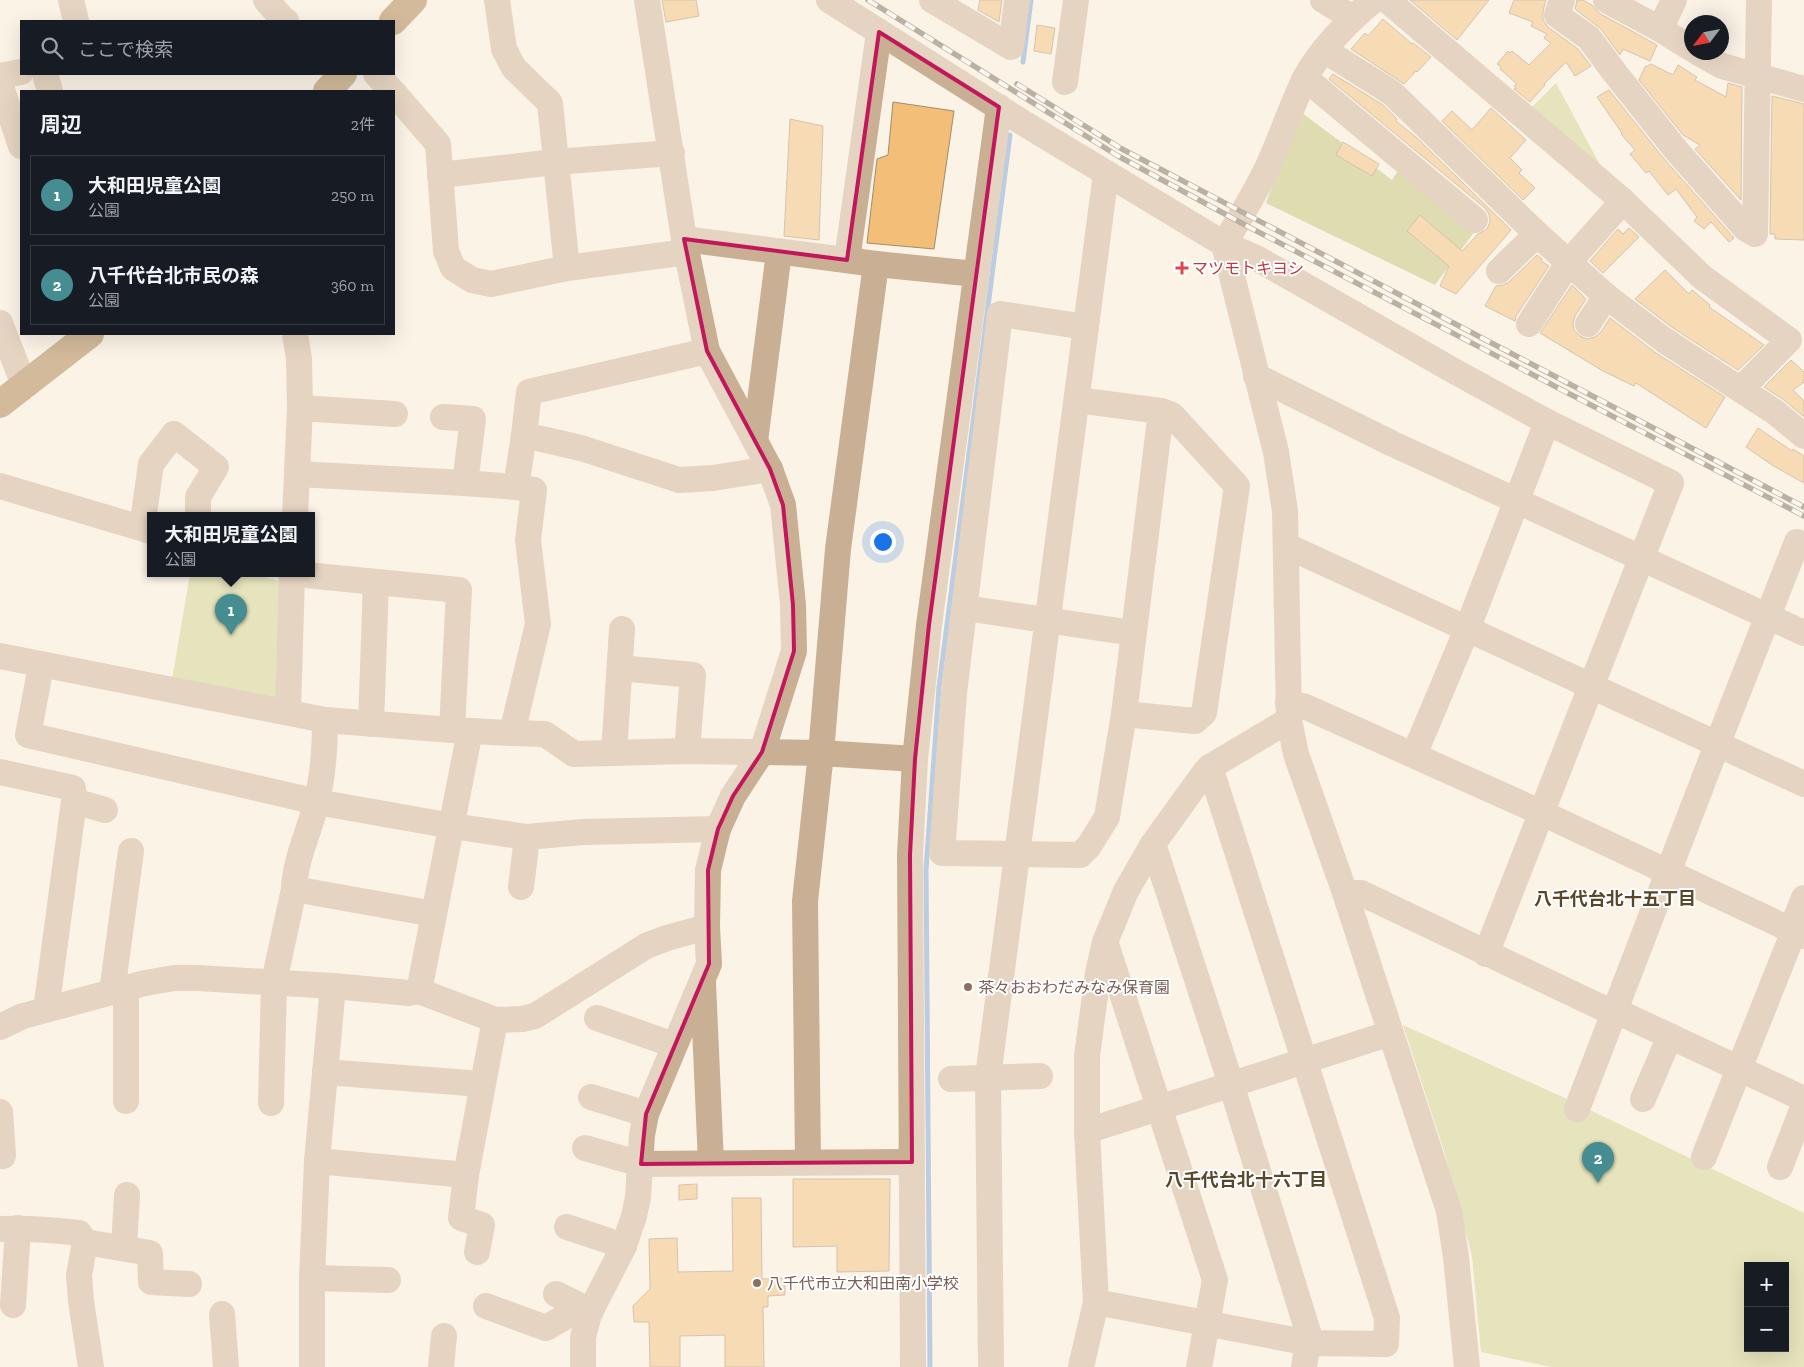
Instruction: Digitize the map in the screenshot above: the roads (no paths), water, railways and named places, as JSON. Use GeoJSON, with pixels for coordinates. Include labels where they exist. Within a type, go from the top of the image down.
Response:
{"type":"FeatureCollection","features":[{"type":"Feature","properties":{"kind":"main road"},"geometry":{"type":"LineString","coordinates":[[395,20],[413,0]]}},
{"type":"Feature","properties":{"kind":"main road"},"geometry":{"type":"LineString","coordinates":[[328,90],[342,75]]}},
{"type":"Feature","properties":{"kind":"main road"},"geometry":{"type":"LineString","coordinates":[[0,404],[89,335]]}},
{"type":"Feature","properties":{"kind":"street"},"geometry":{"type":"LineString","coordinates":[[71,0],[76,20]]}},
{"type":"Feature","properties":{"kind":"street"},"geometry":{"type":"LineString","coordinates":[[266,0],[285,20]]}},
{"type":"Feature","properties":{"kind":"street"},"geometry":{"type":"LineString","coordinates":[[497,0],[504,49],[510,61],[514,68],[550,103],[567,268]]}},
{"type":"Feature","properties":{"kind":"street"},"geometry":{"type":"LineString","coordinates":[[583,1367],[583,1337],[587,1309],[624,1246],[634,1216],[638,1197],[642,1135],[646,1114],[709,964],[707,927],[708,870],[718,829],[733,796],[762,752],[794,651],[793,604],[782,505],[770,469],[706,351],[686,245],[647,0]]}},
{"type":"Feature","properties":{"kind":"street"},"geometry":{"type":"LineString","coordinates":[[829,0],[999,107],[1224,244],[1258,259],[1547,422],[1671,482],[1486,954]]}},
{"type":"Feature","properties":{"kind":"street"},"geometry":{"type":"LineString","coordinates":[[936,1],[1011,47],[1017,0]]}},
{"type":"Feature","properties":{"kind":"street"},"geometry":{"type":"LineString","coordinates":[[1065,82],[1076,0]]}},
{"type":"Feature","properties":{"kind":"street"},"geometry":{"type":"LineString","coordinates":[[1323,0],[1353,18]]}},
{"type":"Feature","properties":{"kind":"street"},"geometry":{"type":"LineString","coordinates":[[1374,0],[1353,18],[1324,50],[1305,78],[1268,166],[1224,244],[1276,452],[1285,511],[1288,712],[1296,754],[1345,893],[1449,1211],[1456,1257],[1466,1367]]}},
{"type":"Feature","properties":{"kind":"street"},"geometry":{"type":"LineString","coordinates":[[1387,0],[1623,201],[1702,277],[1796,345],[1741,389]]}},
{"type":"Feature","properties":{"kind":"street"},"geometry":{"type":"LineString","coordinates":[[1562,0],[1557,15],[1589,38],[1676,150],[1745,228],[1756,234],[1759,0]]}},
{"type":"Feature","properties":{"kind":"street"},"geometry":{"type":"LineString","coordinates":[[1606,0],[1684,44]]}},
{"type":"Feature","properties":{"kind":"street"},"geometry":{"type":"LineString","coordinates":[[1660,29],[1674,0]]}},
{"type":"Feature","properties":{"kind":"street"},"geometry":{"type":"LineString","coordinates":[[847,260],[879,32]]}},
{"type":"Feature","properties":{"kind":"street"},"geometry":{"type":"LineString","coordinates":[[1324,50],[1392,93],[1537,234],[1606,296],[1664,340],[1775,412],[1804,436]]}},
{"type":"Feature","properties":{"kind":"street"},"geometry":{"type":"LineString","coordinates":[[1712,60],[1722,66],[1757,77],[1804,89]]}},
{"type":"Feature","properties":{"kind":"street"},"geometry":{"type":"LineString","coordinates":[[0,76],[20,72]]}},
{"type":"Feature","properties":{"kind":"street"},"geometry":{"type":"LineString","coordinates":[[45,75],[50,90]]}},
{"type":"Feature","properties":{"kind":"street"},"geometry":{"type":"LineString","coordinates":[[377,75],[391,90]]}},
{"type":"Feature","properties":{"kind":"street"},"geometry":{"type":"LineString","coordinates":[[1305,78],[1475,220]]}},
{"type":"Feature","properties":{"kind":"street"},"geometry":{"type":"LineString","coordinates":[[0,84],[20,143]]}},
{"type":"Feature","properties":{"kind":"street"},"geometry":{"type":"LineString","coordinates":[[395,94],[438,144],[446,251],[453,268],[472,280],[491,284],[686,245],[778,252],[976,274]]}},
{"type":"Feature","properties":{"kind":"street"},"geometry":{"type":"LineString","coordinates":[[913,1367],[910,856],[915,759],[929,625],[999,107]]}},
{"type":"Feature","properties":{"kind":"street"},"geometry":{"type":"LineString","coordinates":[[440,175],[555,162],[672,153]]}},
{"type":"Feature","properties":{"kind":"street"},"geometry":{"type":"LineString","coordinates":[[991,1367],[988,1078],[1106,173]]}},
{"type":"Feature","properties":{"kind":"street"},"geometry":{"type":"LineString","coordinates":[[1529,324],[1569,262],[1623,201]]}},
{"type":"Feature","properties":{"kind":"street"},"geometry":{"type":"LineString","coordinates":[[1499,271],[1537,234]]}},
{"type":"Feature","properties":{"kind":"street"},"geometry":{"type":"LineString","coordinates":[[755,441],[778,252]]}},
{"type":"Feature","properties":{"kind":"street"},"geometry":{"type":"LineString","coordinates":[[808,1162],[805,901],[821,753],[838,549],[876,264]]}},
{"type":"Feature","properties":{"kind":"street"},"geometry":{"type":"LineString","coordinates":[[1588,324],[1606,296]]}},
{"type":"Feature","properties":{"kind":"street"},"geometry":{"type":"LineString","coordinates":[[1086,327],[1000,314],[954,693],[942,853],[1080,856],[1089,846],[1107,817],[1124,714],[1161,411]]}},
{"type":"Feature","properties":{"kind":"street"},"geometry":{"type":"LineString","coordinates":[[0,323],[24,385]]}},
{"type":"Feature","properties":{"kind":"street"},"geometry":{"type":"LineString","coordinates":[[294,335],[299,359],[300,408],[295,512]]}},
{"type":"Feature","properties":{"kind":"street"},"geometry":{"type":"LineString","coordinates":[[516,487],[529,392],[706,351]]}},
{"type":"Feature","properties":{"kind":"street"},"geometry":{"type":"LineString","coordinates":[[1256,376],[1393,444],[1804,633]]}},
{"type":"Feature","properties":{"kind":"street"},"geometry":{"type":"LineString","coordinates":[[1077,400],[1172,414],[1237,486],[1204,714],[1195,721],[1124,714]]}},
{"type":"Feature","properties":{"kind":"street"},"geometry":{"type":"LineString","coordinates":[[300,408],[395,414]]}},
{"type":"Feature","properties":{"kind":"street"},"geometry":{"type":"LineString","coordinates":[[443,418],[473,419],[465,483]]}},
{"type":"Feature","properties":{"kind":"street"},"geometry":{"type":"LineString","coordinates":[[1414,755],[1468,628],[1547,422]]}},
{"type":"Feature","properties":{"kind":"street"},"geometry":{"type":"LineString","coordinates":[[147,512],[151,464],[174,434],[216,467],[198,497],[198,512]]}},
{"type":"Feature","properties":{"kind":"street"},"geometry":{"type":"LineString","coordinates":[[524,435],[581,448],[679,480],[713,478],[770,469]]}},
{"type":"Feature","properties":{"kind":"street"},"geometry":{"type":"LineString","coordinates":[[297,474],[465,483],[534,490],[528,540],[538,624],[512,732]]}},
{"type":"Feature","properties":{"kind":"street"},"geometry":{"type":"LineString","coordinates":[[0,486],[146,530],[147,517]]}},
{"type":"Feature","properties":{"kind":"street"},"geometry":{"type":"LineString","coordinates":[[1577,1109],[1797,542]]}},
{"type":"Feature","properties":{"kind":"street"},"geometry":{"type":"LineString","coordinates":[[1287,546],[1804,784]]}},
{"type":"Feature","properties":{"kind":"street"},"geometry":{"type":"LineString","coordinates":[[315,576],[459,590],[461,731],[452,826],[419,991]]}},
{"type":"Feature","properties":{"kind":"street"},"geometry":{"type":"LineString","coordinates":[[288,712],[294,577]]}},
{"type":"Feature","properties":{"kind":"street"},"geometry":{"type":"LineString","coordinates":[[371,724],[376,582]]}},
{"type":"Feature","properties":{"kind":"street"},"geometry":{"type":"LineString","coordinates":[[964,608],[1133,633]]}},
{"type":"Feature","properties":{"kind":"street"},"geometry":{"type":"LineString","coordinates":[[614,753],[622,629]]}},
{"type":"Feature","properties":{"kind":"street"},"geometry":{"type":"LineString","coordinates":[[0,656],[41,666],[325,720],[461,731],[545,734],[574,754],[687,751],[762,752],[821,753],[915,759]]}},
{"type":"Feature","properties":{"kind":"street"},"geometry":{"type":"LineString","coordinates":[[41,666],[28,735],[316,802],[527,837],[583,832],[718,829]]}},
{"type":"Feature","properties":{"kind":"street"},"geometry":{"type":"LineString","coordinates":[[620,668],[693,675],[687,751]]}},
{"type":"Feature","properties":{"kind":"street"},"geometry":{"type":"LineString","coordinates":[[1081,1367],[1096,1302],[1086,1130],[1088,1046],[1098,973],[1105,942],[1126,890],[1153,844],[1205,772],[1288,712],[1306,707],[1542,813],[1796,932]]}},
{"type":"Feature","properties":{"kind":"street"},"geometry":{"type":"LineString","coordinates":[[271,1103],[274,982],[294,890],[294,875],[316,802],[325,750],[325,720]]}},
{"type":"Feature","properties":{"kind":"street"},"geometry":{"type":"LineString","coordinates":[[1096,1302],[1207,1324],[1306,1355],[1362,1356],[1386,1344],[1387,1318],[1210,767]]}},
{"type":"Feature","properties":{"kind":"street"},"geometry":{"type":"LineString","coordinates":[[0,772],[73,788],[74,801],[46,1010]]}},
{"type":"Feature","properties":{"kind":"street"},"geometry":{"type":"LineString","coordinates":[[74,801],[105,810]]}},
{"type":"Feature","properties":{"kind":"street"},"geometry":{"type":"LineString","coordinates":[[521,887],[527,837]]}},
{"type":"Feature","properties":{"kind":"street"},"geometry":{"type":"LineString","coordinates":[[1153,844],[1231,1084],[1309,1335],[1306,1355]]}},
{"type":"Feature","properties":{"kind":"street"},"geometry":{"type":"LineString","coordinates":[[126,1101],[119,990],[131,851]]}},
{"type":"Feature","properties":{"kind":"street"},"geometry":{"type":"LineString","coordinates":[[294,890],[434,914]]}},
{"type":"Feature","properties":{"kind":"street"},"geometry":{"type":"LineString","coordinates":[[1345,893],[1361,893],[1486,954],[1670,1036],[1804,1099]]}},
{"type":"Feature","properties":{"kind":"street"},"geometry":{"type":"LineString","coordinates":[[1704,1157],[1796,932],[1804,898]]}},
{"type":"Feature","properties":{"kind":"street"},"geometry":{"type":"LineString","coordinates":[[0,1027],[23,1016],[145,982],[174,978],[274,982],[409,993],[419,991],[495,1020],[522,1020],[535,1016],[646,946],[707,927]]}},
{"type":"Feature","properties":{"kind":"street"},"geometry":{"type":"LineString","coordinates":[[1105,942],[1215,1280],[1199,1367]]}},
{"type":"Feature","properties":{"kind":"street"},"geometry":{"type":"LineString","coordinates":[[703,978],[712,1163]]}},
{"type":"Feature","properties":{"kind":"street"},"geometry":{"type":"LineString","coordinates":[[312,1367],[312,1278],[317,1161],[333,986]]}},
{"type":"Feature","properties":{"kind":"street"},"geometry":{"type":"LineString","coordinates":[[597,1018],[674,1045]]}},
{"type":"Feature","properties":{"kind":"street"},"geometry":{"type":"LineString","coordinates":[[477,1252],[482,1226],[461,1218],[466,1175],[495,1020]]}},
{"type":"Feature","properties":{"kind":"street"},"geometry":{"type":"LineString","coordinates":[[1086,1130],[1391,1034]]}},
{"type":"Feature","properties":{"kind":"street"},"geometry":{"type":"LineString","coordinates":[[1644,1098],[1670,1036]]}},
{"type":"Feature","properties":{"kind":"street"},"geometry":{"type":"LineString","coordinates":[[325,1072],[482,1084]]}},
{"type":"Feature","properties":{"kind":"street"},"geometry":{"type":"LineString","coordinates":[[951,1079],[1040,1076]]}},
{"type":"Feature","properties":{"kind":"street"},"geometry":{"type":"LineString","coordinates":[[591,1097],[646,1114]]}},
{"type":"Feature","properties":{"kind":"street"},"geometry":{"type":"LineString","coordinates":[[1780,1166],[1804,1105]]}},
{"type":"Feature","properties":{"kind":"street"},"geometry":{"type":"LineString","coordinates":[[0,1112],[3,1156]]}},
{"type":"Feature","properties":{"kind":"street"},"geometry":{"type":"LineString","coordinates":[[586,1148],[641,1164],[912,1162]]}},
{"type":"Feature","properties":{"kind":"street"},"geometry":{"type":"LineString","coordinates":[[317,1161],[466,1175]]}},
{"type":"Feature","properties":{"kind":"street"},"geometry":{"type":"LineString","coordinates":[[124,1248],[127,1195]]}},
{"type":"Feature","properties":{"kind":"street"},"geometry":{"type":"LineString","coordinates":[[567,1227],[624,1246]]}},
{"type":"Feature","properties":{"kind":"street"},"geometry":{"type":"LineString","coordinates":[[13,1305],[9,1229],[79,1233],[85,1242],[80,1275],[81,1301],[91,1367]]}},
{"type":"Feature","properties":{"kind":"street"},"geometry":{"type":"LineString","coordinates":[[85,1242],[150,1254],[151,1282],[190,1284]]}},
{"type":"Feature","properties":{"kind":"street"},"geometry":{"type":"LineString","coordinates":[[312,1278],[388,1280]]}},
{"type":"Feature","properties":{"kind":"street"},"geometry":{"type":"LineString","coordinates":[[556,1294],[587,1309]]}},
{"type":"Feature","properties":{"kind":"street"},"geometry":{"type":"LineString","coordinates":[[486,1306],[546,1328],[587,1309]]}},
{"type":"Feature","properties":{"kind":"street"},"geometry":{"type":"LineString","coordinates":[[222,1314],[226,1367]]}},
{"type":"Feature","properties":{"kind":"street"},"geometry":{"type":"LineString","coordinates":[[440,1367],[444,1336]]}},
{"type":"Feature","properties":{"kind":"waterway"},"geometry":{"type":"LineString","coordinates":[[1023,62],[1031,0]]}},
{"type":"Feature","properties":{"kind":"waterway"},"geometry":{"type":"LineString","coordinates":[[930,1367],[926,870],[939,687],[1010,135]]}},
{"type":"Feature","properties":{"kind":"railway"},"geometry":{"type":"LineString","coordinates":[[868,0],[1118,156],[1247,226],[1804,516]]}},
{"type":"Feature","properties":{"kind":"railway"},"geometry":{"type":"LineString","coordinates":[[1017,84],[1122,149],[1804,507]]}},
{"type":"Feature","properties":{"kind":"place","name":"マツモトキヨシ"},"geometry":{"type":"Point","coordinates":[1182,268]}},
{"type":"Feature","properties":{"kind":"place","name":"大和田児童公園"},"geometry":{"type":"Point","coordinates":[231,635]}},
{"type":"Feature","properties":{"kind":"place","name":"茶々おおわだみなみ保育園"},"geometry":{"type":"Point","coordinates":[968,987]}},
{"type":"Feature","properties":{"kind":"place","name":"八千代台北市民の森"},"geometry":{"type":"Point","coordinates":[1598,1183]}},
{"type":"Feature","properties":{"kind":"place","name":"八千代市立大和田南小学校"},"geometry":{"type":"Point","coordinates":[757,1283]}},
{"type":"Feature","properties":{"kind":"district","name":"八千代台北十五丁目"},"geometry":{"type":"Point","coordinates":[1615,899]}},
{"type":"Feature","properties":{"kind":"district","name":"八千代台北十六丁目"},"geometry":{"type":"Point","coordinates":[1246,1180]}}]}
